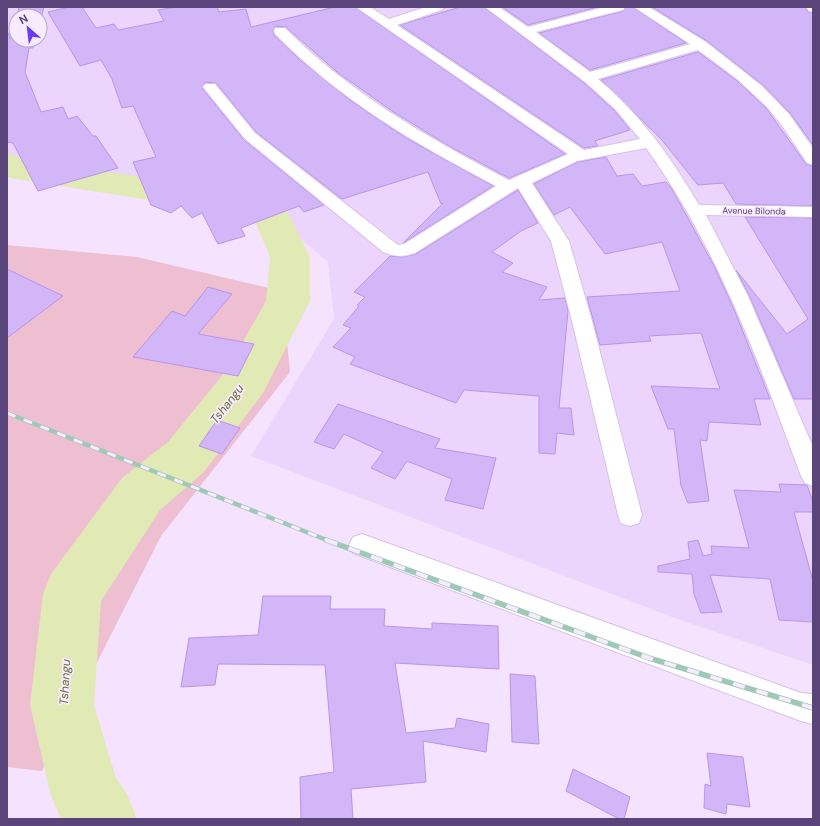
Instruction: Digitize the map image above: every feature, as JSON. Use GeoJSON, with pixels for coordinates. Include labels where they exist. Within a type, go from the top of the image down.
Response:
{"type":"FeatureCollection","features":[{"type":"Feature","properties":{"kind":"street"},"geometry":{"type":"LineString","coordinates":[[362,7],[581,155]]}},
{"type":"Feature","properties":{"kind":"street"},"geometry":{"type":"LineString","coordinates":[[387,24],[438,7]]}},
{"type":"Feature","properties":{"kind":"street"},"geometry":{"type":"LineString","coordinates":[[491,7],[589,77],[620,107],[651,142],[694,210],[726,267],[788,410],[813,476]]}},
{"type":"Feature","properties":{"kind":"street"},"geometry":{"type":"LineString","coordinates":[[526,31],[619,7]]}},
{"type":"Feature","properties":{"kind":"street"},"geometry":{"type":"LineString","coordinates":[[640,7],[733,67],[772,104],[791,126],[813,160]]}},
{"type":"Feature","properties":{"kind":"street"},"geometry":{"type":"LineString","coordinates":[[280,31],[296,49],[367,105],[442,152],[515,184],[560,240],[582,321],[630,515]]}},
{"type":"Feature","properties":{"kind":"street"},"geometry":{"type":"LineString","coordinates":[[589,77],[701,45]]}},
{"type":"Feature","properties":{"kind":"street"},"geometry":{"type":"LineString","coordinates":[[210,87],[250,136],[389,248],[397,251],[409,249],[515,184],[550,167],[581,155],[651,142]]}},
{"type":"Feature","properties":{"kind":"street","name":"Avenue Bilonda"},"geometry":{"type":"LineString","coordinates":[[694,210],[813,212]]}},
{"type":"Feature","properties":{"kind":"street"},"geometry":{"type":"LineString","coordinates":[[362,545],[802,707],[813,709]]}},
{"type":"Feature","properties":{"kind":"shaded area"},"geometry":{"type":"Polygon","coordinates":[[[7,7],[813,7],[813,665],[672,617],[251,456],[334,319],[328,262],[269,211],[206,198],[23,170],[7,164],[7,7]]]}},
{"type":"Feature","properties":{"kind":"shaded area"},"geometry":{"type":"Polygon","coordinates":[[[7,245],[137,257],[282,291],[290,372],[161,536],[42,771],[7,767],[7,245]]]}},
{"type":"Feature","properties":{"kind":"building"},"geometry":{"type":"Polygon","coordinates":[[[19,7],[44,7],[44,8],[19,7]]]}},
{"type":"Feature","properties":{"kind":"building"},"geometry":{"type":"Polygon","coordinates":[[[69,7],[82,7],[96,28],[114,24],[118,30],[164,21],[158,10],[176,7],[217,7],[219,12],[246,9],[251,27],[335,7],[355,7],[565,154],[509,178],[449,146],[392,111],[337,72],[286,27],[275,26],[273,31],[274,35],[299,59],[351,101],[406,138],[493,186],[403,243],[443,203],[441,204],[428,172],[342,199],[256,132],[216,83],[205,82],[202,88],[244,140],[324,205],[304,212],[299,206],[241,228],[245,236],[218,244],[202,213],[192,218],[181,206],[171,213],[151,205],[133,162],[156,157],[133,106],[122,108],[112,79],[101,60],[80,66],[48,12],[69,7]]]}},
{"type":"Feature","properties":{"kind":"building"},"geometry":{"type":"Polygon","coordinates":[[[460,7],[484,7],[584,83],[614,110],[630,130],[595,141],[598,146],[584,148],[400,25],[460,7]]]}},
{"type":"Feature","properties":{"kind":"building"},"geometry":{"type":"Polygon","coordinates":[[[502,7],[598,7],[528,25],[502,7]]]}},
{"type":"Feature","properties":{"kind":"building"},"geometry":{"type":"Polygon","coordinates":[[[626,7],[633,7],[686,43],[590,70],[539,33],[623,11],[626,7]]]}},
{"type":"Feature","properties":{"kind":"building"},"geometry":{"type":"Polygon","coordinates":[[[652,7],[805,7],[808,12],[813,13],[813,145],[790,113],[763,85],[707,41],[652,7]]]}},
{"type":"Feature","properties":{"kind":"building"},"geometry":{"type":"Polygon","coordinates":[[[7,31],[8,48],[29,48],[25,72],[41,112],[63,107],[68,119],[77,116],[93,136],[96,136],[118,168],[38,191],[13,143],[7,142],[7,31]]]}},
{"type":"Feature","properties":{"kind":"building"},"geometry":{"type":"Polygon","coordinates":[[[698,52],[736,80],[766,108],[806,164],[813,166],[813,206],[736,204],[723,183],[698,185],[661,139],[601,80],[698,52]]]}},
{"type":"Feature","properties":{"kind":"building"},"geometry":{"type":"Polygon","coordinates":[[[606,157],[617,176],[633,174],[642,186],[666,182],[672,189],[714,266],[733,307],[770,399],[754,399],[761,425],[709,422],[707,441],[700,440],[709,501],[688,503],[681,486],[674,429],[668,429],[651,386],[720,389],[701,333],[649,336],[651,341],[600,345],[587,297],[680,291],[662,242],[605,254],[570,207],[554,215],[534,184],[577,162],[606,157]]]}},
{"type":"Feature","properties":{"kind":"building"},"geometry":{"type":"Polygon","coordinates":[[[518,190],[538,223],[521,231],[492,252],[513,263],[502,272],[547,287],[539,300],[565,298],[568,311],[559,408],[571,408],[574,435],[557,433],[555,454],[539,453],[539,396],[464,390],[456,403],[350,364],[355,357],[333,347],[351,328],[343,325],[359,306],[357,305],[365,297],[354,292],[390,256],[403,257],[416,254],[518,190]]]}},
{"type":"Feature","properties":{"kind":"building"},"geometry":{"type":"Polygon","coordinates":[[[745,217],[813,218],[813,399],[794,399],[749,295],[736,270],[787,334],[808,319],[745,217]]]}},
{"type":"Feature","properties":{"kind":"building"},"geometry":{"type":"Polygon","coordinates":[[[7,269],[63,296],[7,338],[7,269]]]}},
{"type":"Feature","properties":{"kind":"building"},"geometry":{"type":"Polygon","coordinates":[[[208,287],[232,294],[198,334],[254,344],[238,376],[133,357],[172,311],[185,316],[208,287]]]}},
{"type":"Feature","properties":{"kind":"building"},"geometry":{"type":"Polygon","coordinates":[[[338,404],[440,439],[435,448],[496,458],[483,509],[445,500],[452,479],[407,461],[395,479],[371,468],[383,452],[344,434],[334,449],[314,442],[338,404]]]}},
{"type":"Feature","properties":{"kind":"building"},"geometry":{"type":"Polygon","coordinates":[[[217,420],[240,428],[222,454],[199,446],[217,420]]]}},
{"type":"Feature","properties":{"kind":"building"},"geometry":{"type":"Polygon","coordinates":[[[779,484],[807,485],[813,502],[813,512],[794,512],[813,581],[813,622],[779,620],[770,579],[710,575],[722,612],[701,613],[694,594],[692,574],[658,572],[658,566],[690,559],[688,542],[698,540],[703,556],[712,554],[711,546],[749,548],[734,490],[781,492],[779,484]]]}},
{"type":"Feature","properties":{"kind":"building"},"geometry":{"type":"Polygon","coordinates":[[[263,596],[331,596],[330,609],[385,609],[384,626],[432,629],[432,623],[498,626],[499,669],[395,663],[406,733],[455,728],[457,718],[489,724],[486,752],[423,741],[426,782],[351,789],[353,819],[301,819],[300,777],[334,772],[325,665],[218,664],[215,685],[181,687],[189,638],[258,635],[263,596]]]}},
{"type":"Feature","properties":{"kind":"building"},"geometry":{"type":"Polygon","coordinates":[[[510,674],[535,676],[539,744],[512,742],[510,674]]]}},
{"type":"Feature","properties":{"kind":"building"},"geometry":{"type":"Polygon","coordinates":[[[707,753],[743,757],[750,807],[727,804],[726,814],[704,808],[705,784],[711,786],[707,753]]]}},
{"type":"Feature","properties":{"kind":"building"},"geometry":{"type":"Polygon","coordinates":[[[573,769],[630,797],[624,819],[619,819],[566,791],[573,769]]]}},
{"type":"Feature","properties":{"kind":"waterway","name":"Tshangu"},"geometry":{"type":"LineString","coordinates":[[7,164],[23,170],[206,198],[269,211],[290,257],[288,301],[246,380],[186,457],[141,494],[72,594],[62,705],[86,796],[102,819]]}},
{"type":"Feature","properties":{"kind":"railway"},"geometry":{"type":"LineString","coordinates":[[7,413],[329,541]]}},
{"type":"Feature","properties":{"kind":"railway"},"geometry":{"type":"LineString","coordinates":[[326,540],[649,658],[813,708]]}}]}
